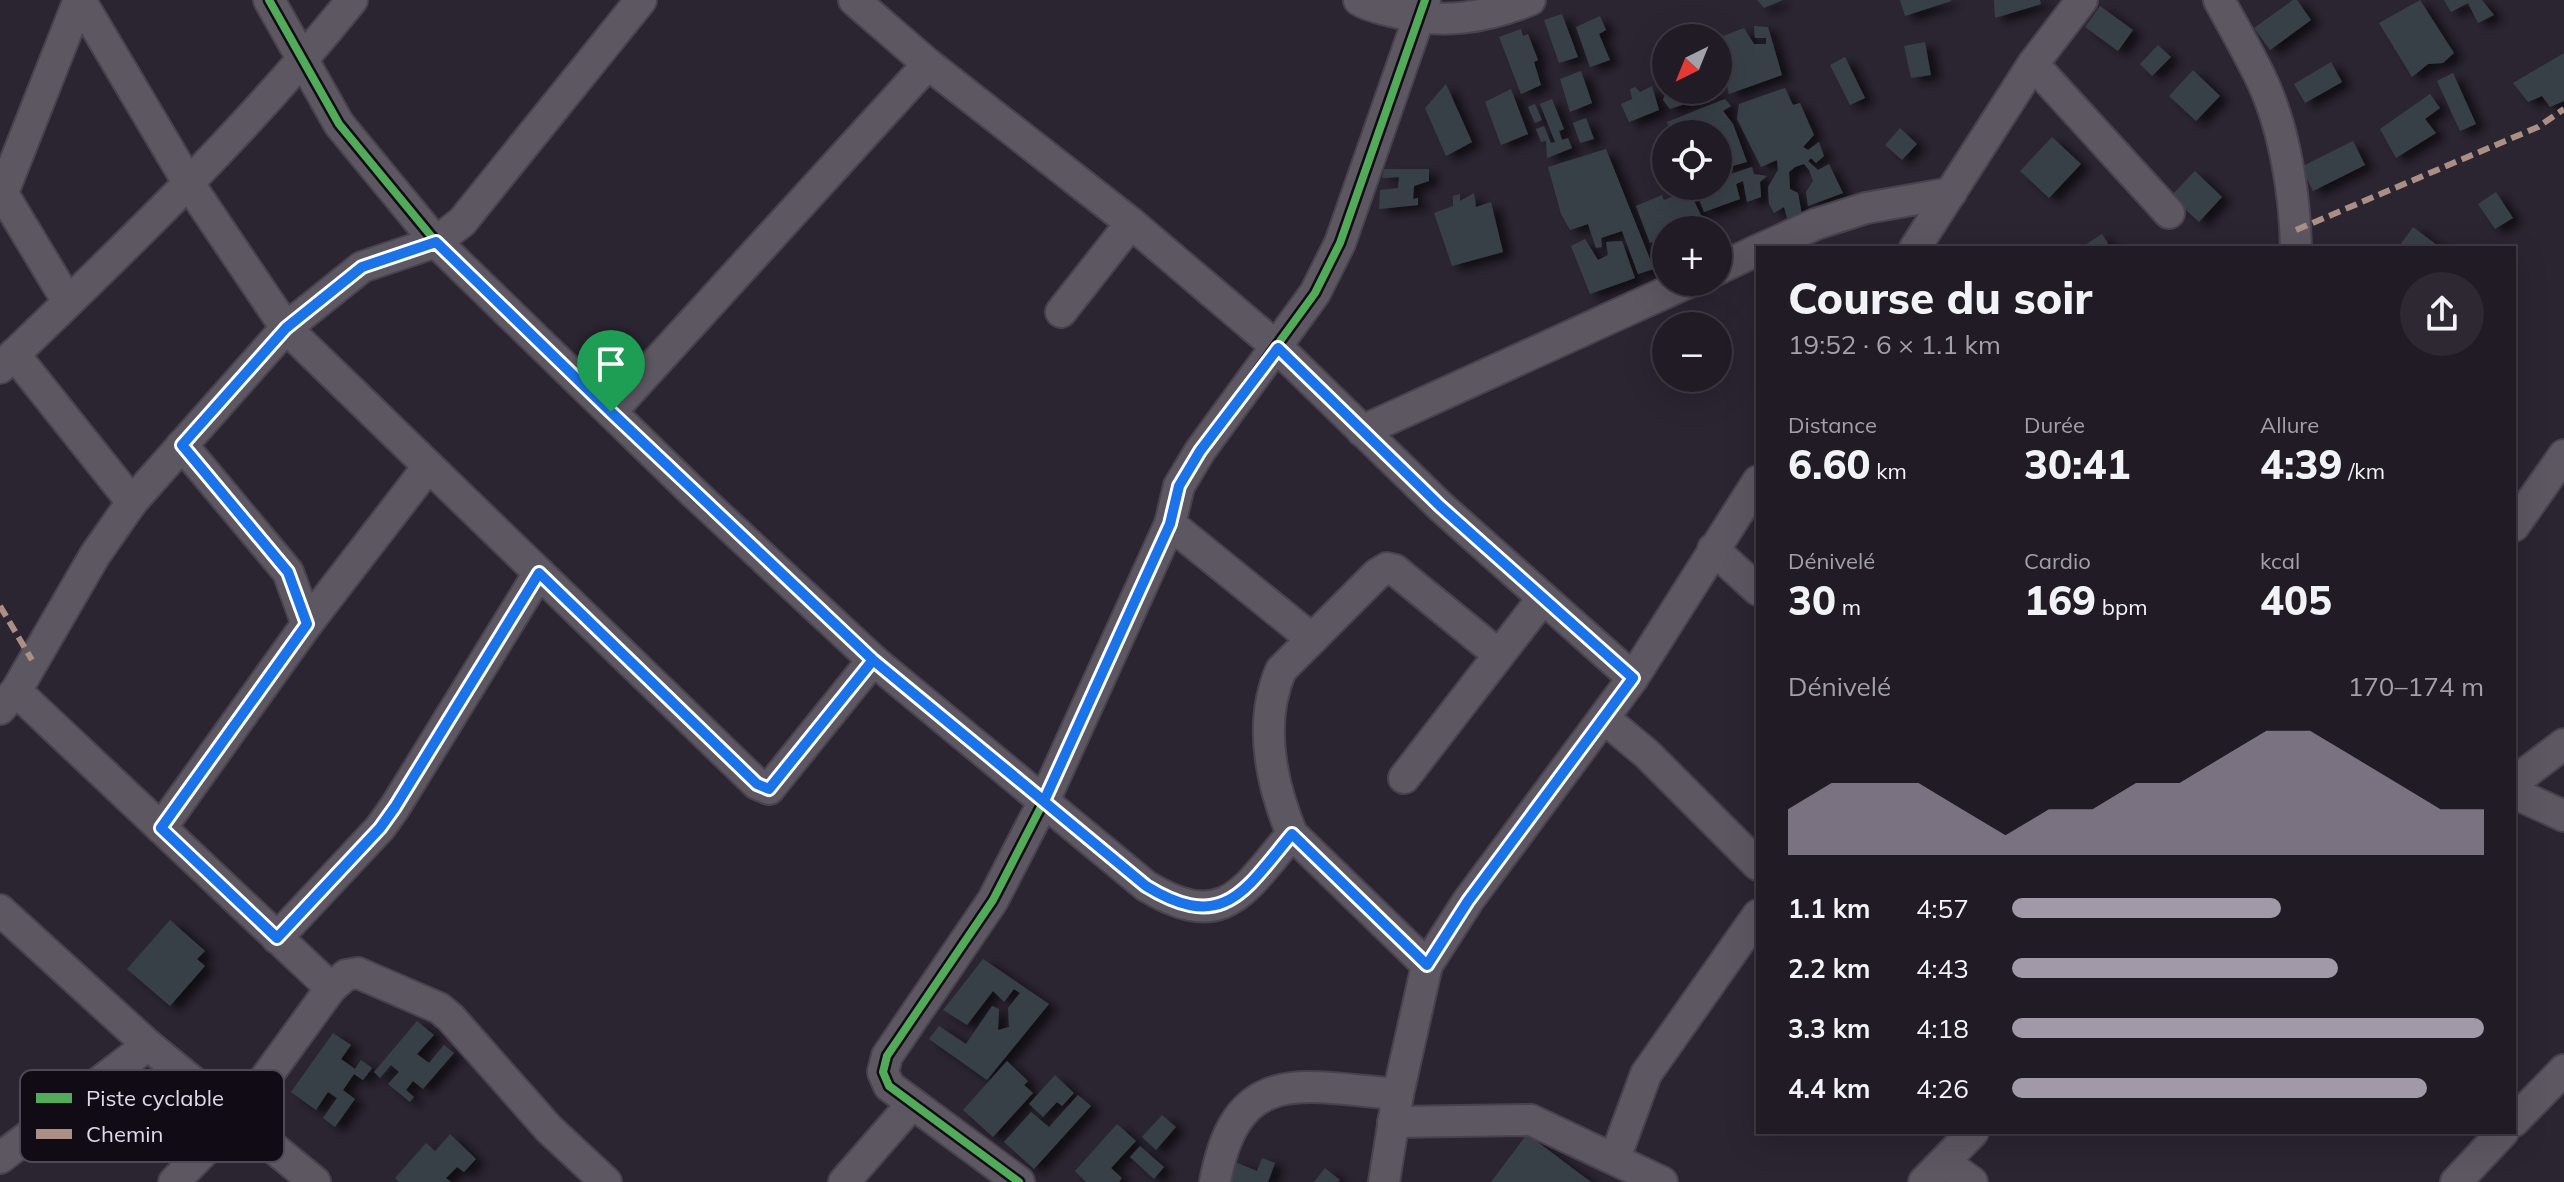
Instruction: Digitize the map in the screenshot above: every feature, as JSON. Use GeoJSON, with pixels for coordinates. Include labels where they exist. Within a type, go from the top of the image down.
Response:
{"type":"FeatureCollection","features":[{"type":"Feature","properties":{"kind":"street"},"geometry":{"type":"LineString","coordinates":[[80,0],[189,184],[286,328],[757,784],[769,789],[873,660]]}},
{"type":"Feature","properties":{"kind":"street"},"geometry":{"type":"LineString","coordinates":[[68,302],[1,194],[80,0]]}},
{"type":"Feature","properties":{"kind":"street"},"geometry":{"type":"LineString","coordinates":[[269,0],[339,124],[436,242],[873,660],[1146,886],[1166,899],[1188,905],[1217,907],[1240,895],[1292,834]]}},
{"type":"Feature","properties":{"kind":"street"},"geometry":{"type":"LineString","coordinates":[[132,502],[7,361],[189,184],[303,61],[352,0]]}},
{"type":"Feature","properties":{"kind":"street"},"geometry":{"type":"LineString","coordinates":[[331,988],[161,828],[8,700],[95,555],[132,502],[286,328],[362,267],[436,242],[462,222],[641,0]]}},
{"type":"Feature","properties":{"kind":"street"},"geometry":{"type":"LineString","coordinates":[[854,0],[928,64],[1131,223],[1278,348],[1362,431],[1633,678]]}},
{"type":"Feature","properties":{"kind":"street"},"geometry":{"type":"LineString","coordinates":[[1359,0],[1421,9],[1448,21],[1486,15],[1530,0]]}},
{"type":"Feature","properties":{"kind":"street"},"geometry":{"type":"LineString","coordinates":[[1925,244],[1951,193],[2033,64],[2082,0]]}},
{"type":"Feature","properties":{"kind":"street"},"geometry":{"type":"LineString","coordinates":[[2219,0],[2264,85],[2273,112],[2291,193],[2296,246]]}},
{"type":"Feature","properties":{"kind":"street"},"geometry":{"type":"LineString","coordinates":[[1019,1182],[889,1086],[883,1072],[887,1056],[973,933],[1044,801],[1170,524],[1179,486],[1200,451],[1278,348],[1315,293],[1340,243],[1421,9]]}},
{"type":"Feature","properties":{"kind":"street"},"geometry":{"type":"LineString","coordinates":[[611,412],[928,64]]}},
{"type":"Feature","properties":{"kind":"street"},"geometry":{"type":"LineString","coordinates":[[2033,64],[2169,213]]}},
{"type":"Feature","properties":{"kind":"street"},"geometry":{"type":"LineString","coordinates":[[1768,246],[1816,224],[1866,208],[1951,193]]}},
{"type":"Feature","properties":{"kind":"street"},"geometry":{"type":"LineString","coordinates":[[1061,312],[1131,223]]}},
{"type":"Feature","properties":{"kind":"street"},"geometry":{"type":"LineString","coordinates":[[1732,262],[1756,251]]}},
{"type":"Feature","properties":{"kind":"street"},"geometry":{"type":"LineString","coordinates":[[1362,431],[1658,296]]}},
{"type":"Feature","properties":{"kind":"street"},"geometry":{"type":"LineString","coordinates":[[182,445],[288,572],[307,624]]}},
{"type":"Feature","properties":{"kind":"street"},"geometry":{"type":"LineString","coordinates":[[2516,523],[2564,455]]}},
{"type":"Feature","properties":{"kind":"street"},"geometry":{"type":"LineString","coordinates":[[161,828],[307,624],[428,467]]}},
{"type":"Feature","properties":{"kind":"street"},"geometry":{"type":"LineString","coordinates":[[1384,1182],[1396,1108],[1427,965],[1468,901],[1605,719],[1756,484]]}},
{"type":"Feature","properties":{"kind":"street"},"geometry":{"type":"LineString","coordinates":[[1170,524],[1312,639]]}},
{"type":"Feature","properties":{"kind":"street"},"geometry":{"type":"LineString","coordinates":[[1713,549],[1756,588]]}},
{"type":"Feature","properties":{"kind":"street"},"geometry":{"type":"LineString","coordinates":[[1427,965],[1292,834],[1282,809],[1268,742],[1273,689],[1281,670],[1377,574],[1387,568],[1395,570],[1498,654]]}},
{"type":"Feature","properties":{"kind":"street"},"geometry":{"type":"LineString","coordinates":[[277,938],[388,818],[539,573]]}},
{"type":"Feature","properties":{"kind":"street"},"geometry":{"type":"LineString","coordinates":[[1404,778],[1543,598]]}},
{"type":"Feature","properties":{"kind":"street"},"geometry":{"type":"LineString","coordinates":[[1605,719],[1647,754],[1756,863]]}},
{"type":"Feature","properties":{"kind":"street"},"geometry":{"type":"LineString","coordinates":[[2516,780],[2564,744]]}},
{"type":"Feature","properties":{"kind":"street"},"geometry":{"type":"LineString","coordinates":[[2516,794],[2564,816]]}},
{"type":"Feature","properties":{"kind":"street"},"geometry":{"type":"LineString","coordinates":[[0,910],[148,1045],[180,1070]]}},
{"type":"Feature","properties":{"kind":"street"},"geometry":{"type":"LineString","coordinates":[[1615,1158],[1646,1074],[1756,918]]}},
{"type":"Feature","properties":{"kind":"street"},"geometry":{"type":"LineString","coordinates":[[271,1070],[331,988],[346,975],[358,973],[439,1008],[461,1027],[549,1129],[606,1182]]}},
{"type":"Feature","properties":{"kind":"street"},"geometry":{"type":"LineString","coordinates":[[115,1070],[148,1045]]}},
{"type":"Feature","properties":{"kind":"street"},"geometry":{"type":"LineString","coordinates":[[2516,1119],[2564,1070]]}},
{"type":"Feature","properties":{"kind":"street"},"geometry":{"type":"LineString","coordinates":[[1196,1182],[1217,1170],[1242,1116],[1255,1099],[1274,1089],[1294,1086],[1396,1108],[1531,1120],[1584,1148],[1615,1158],[1662,1182]]}},
{"type":"Feature","properties":{"kind":"street"},"geometry":{"type":"LineString","coordinates":[[844,1182],[912,1104]]}},
{"type":"Feature","properties":{"kind":"street"},"geometry":{"type":"LineString","coordinates":[[1971,1134],[1934,1172],[1972,1182]]}},
{"type":"Feature","properties":{"kind":"street"},"geometry":{"type":"LineString","coordinates":[[2456,1182],[2501,1134]]}},
{"type":"Feature","properties":{"kind":"street"},"geometry":{"type":"LineString","coordinates":[[0,1158],[20,1143]]}},
{"type":"Feature","properties":{"kind":"street"},"geometry":{"type":"LineString","coordinates":[[284,1155],[315,1182]]}},
{"type":"Feature","properties":{"kind":"street"},"geometry":{"type":"LineString","coordinates":[[174,1182],[193,1162]]}},
{"type":"Feature","properties":{"kind":"building"},"geometry":{"type":"Polygon","coordinates":[[[1757,0],[1783,0],[1764,8],[1757,0]]]}},
{"type":"Feature","properties":{"kind":"building"},"geometry":{"type":"Polygon","coordinates":[[[1900,0],[1951,0],[1951,1],[1905,16],[1900,0]]]}},
{"type":"Feature","properties":{"kind":"building"},"geometry":{"type":"Polygon","coordinates":[[[1994,0],[2040,0],[2041,4],[1995,18],[1994,0]]]}},
{"type":"Feature","properties":{"kind":"building"},"geometry":{"type":"Polygon","coordinates":[[[2297,0],[2311,20],[2270,50],[2254,28],[2297,0]]]}},
{"type":"Feature","properties":{"kind":"building"},"geometry":{"type":"Polygon","coordinates":[[[2420,0],[2454,53],[2443,63],[2428,64],[2412,77],[2379,23],[2420,0]]]}},
{"type":"Feature","properties":{"kind":"building"},"geometry":{"type":"Polygon","coordinates":[[[2444,0],[2482,0],[2494,15],[2478,23],[2468,3],[2451,12],[2444,0]]]}},
{"type":"Feature","properties":{"kind":"building"},"geometry":{"type":"Polygon","coordinates":[[[2100,6],[2133,30],[2118,51],[2085,27],[2100,6]]]}},
{"type":"Feature","properties":{"kind":"building"},"geometry":{"type":"Polygon","coordinates":[[[1562,14],[1578,57],[1559,63],[1544,20],[1562,14]]]}},
{"type":"Feature","properties":{"kind":"building"},"geometry":{"type":"Polygon","coordinates":[[[1600,16],[1606,30],[1599,34],[1610,60],[1590,67],[1576,27],[1600,16]]]}},
{"type":"Feature","properties":{"kind":"building"},"geometry":{"type":"Polygon","coordinates":[[[1754,26],[1768,27],[1782,75],[1732,93],[1732,33],[1744,28],[1754,44],[1766,44],[1766,38],[1755,38],[1754,26]]]}},
{"type":"Feature","properties":{"kind":"building"},"geometry":{"type":"Polygon","coordinates":[[[1521,29],[1523,36],[1528,34],[1538,60],[1534,62],[1541,85],[1521,94],[1499,37],[1521,29]]]}},
{"type":"Feature","properties":{"kind":"building"},"geometry":{"type":"Polygon","coordinates":[[[1925,42],[1931,75],[1911,78],[1904,46],[1925,42]]]}},
{"type":"Feature","properties":{"kind":"building"},"geometry":{"type":"Polygon","coordinates":[[[2158,45],[2171,57],[2152,76],[2140,64],[2158,45]]]}},
{"type":"Feature","properties":{"kind":"building"},"geometry":{"type":"Polygon","coordinates":[[[2564,53],[2564,101],[2550,107],[2542,96],[2528,102],[2513,83],[2564,53]]]}},
{"type":"Feature","properties":{"kind":"building"},"geometry":{"type":"Polygon","coordinates":[[[1845,57],[1865,98],[1850,105],[1830,65],[1845,57]]]}},
{"type":"Feature","properties":{"kind":"building"},"geometry":{"type":"Polygon","coordinates":[[[2331,62],[2342,82],[2305,103],[2294,84],[2331,62]]]}},
{"type":"Feature","properties":{"kind":"building"},"geometry":{"type":"Polygon","coordinates":[[[2193,70],[2220,96],[2196,121],[2169,96],[2193,70]]]}},
{"type":"Feature","properties":{"kind":"building"},"geometry":{"type":"Polygon","coordinates":[[[1581,71],[1592,103],[1570,112],[1560,79],[1581,71]]]}},
{"type":"Feature","properties":{"kind":"building"},"geometry":{"type":"Polygon","coordinates":[[[2453,73],[2476,124],[2460,131],[2437,81],[2453,73]]]}},
{"type":"Feature","properties":{"kind":"building"},"geometry":{"type":"Polygon","coordinates":[[[1446,84],[1472,142],[1446,156],[1425,108],[1446,84]]]}},
{"type":"Feature","properties":{"kind":"building"},"geometry":{"type":"Polygon","coordinates":[[[1652,86],[1652,104],[1657,104],[1659,110],[1629,122],[1621,104],[1632,99],[1630,89],[1635,87],[1640,92],[1652,86]]]}},
{"type":"Feature","properties":{"kind":"building"},"geometry":{"type":"Polygon","coordinates":[[[1785,88],[1793,105],[1800,103],[1814,135],[1803,147],[1808,150],[1819,142],[1824,156],[1816,163],[1811,158],[1808,161],[1818,170],[1829,164],[1843,193],[1808,206],[1806,192],[1813,181],[1804,164],[1795,167],[1789,172],[1790,189],[1798,193],[1802,215],[1787,218],[1784,207],[1774,213],[1769,204],[1768,187],[1778,170],[1777,160],[1761,167],[1737,119],[1739,104],[1785,88]]]}},
{"type":"Feature","properties":{"kind":"building"},"geometry":{"type":"Polygon","coordinates":[[[1511,89],[1528,134],[1501,145],[1485,102],[1511,89]]]}},
{"type":"Feature","properties":{"kind":"building"},"geometry":{"type":"Polygon","coordinates":[[[2430,94],[2440,108],[2425,119],[2436,133],[2396,158],[2380,129],[2430,94]]]}},
{"type":"Feature","properties":{"kind":"building"},"geometry":{"type":"Polygon","coordinates":[[[1552,99],[1564,129],[1559,131],[1562,140],[1568,138],[1572,148],[1547,158],[1546,141],[1541,142],[1536,129],[1544,126],[1551,143],[1555,142],[1540,104],[1552,99]]]}},
{"type":"Feature","properties":{"kind":"building"},"geometry":{"type":"Polygon","coordinates":[[[1535,104],[1542,120],[1535,123],[1528,107],[1535,104]]]}},
{"type":"Feature","properties":{"kind":"building"},"geometry":{"type":"Polygon","coordinates":[[[1666,104],[1685,104],[1670,109],[1666,104]]]}},
{"type":"Feature","properties":{"kind":"building"},"geometry":{"type":"Polygon","coordinates":[[[1712,104],[1731,106],[1723,111],[1730,120],[1672,120],[1712,104]]]}},
{"type":"Feature","properties":{"kind":"building"},"geometry":{"type":"Polygon","coordinates":[[[1586,118],[1594,139],[1580,143],[1573,123],[1586,118]]]}},
{"type":"Feature","properties":{"kind":"building"},"geometry":{"type":"Polygon","coordinates":[[[1732,123],[1733,124],[1747,162],[1732,166],[1732,123]]]}},
{"type":"Feature","properties":{"kind":"building"},"geometry":{"type":"Polygon","coordinates":[[[1900,128],[1917,144],[1902,160],[1885,145],[1900,128]]]}},
{"type":"Feature","properties":{"kind":"building"},"geometry":{"type":"Polygon","coordinates":[[[2052,137],[2081,164],[2049,198],[2020,171],[2052,137]]]}},
{"type":"Feature","properties":{"kind":"building"},"geometry":{"type":"Polygon","coordinates":[[[2353,141],[2365,165],[2313,191],[2301,167],[2353,141]]]}},
{"type":"Feature","properties":{"kind":"building"},"geometry":{"type":"Polygon","coordinates":[[[1606,149],[1652,270],[1638,274],[1622,231],[1601,238],[1602,247],[1596,248],[1588,224],[1570,230],[1561,214],[1548,167],[1606,149]]]}},
{"type":"Feature","properties":{"kind":"building"},"geometry":{"type":"Polygon","coordinates":[[[1752,167],[1754,174],[1767,176],[1760,182],[1761,197],[1747,202],[1743,181],[1736,184],[1740,199],[1704,212],[1699,200],[1732,200],[1732,173],[1752,167]]]}},
{"type":"Feature","properties":{"kind":"building"},"geometry":{"type":"Polygon","coordinates":[[[1384,169],[1429,169],[1429,181],[1414,186],[1413,199],[1418,198],[1418,205],[1379,209],[1380,190],[1398,188],[1399,177],[1382,178],[1384,169]]]}},
{"type":"Feature","properties":{"kind":"building"},"geometry":{"type":"Polygon","coordinates":[[[2195,171],[2222,197],[2199,222],[2171,196],[2195,171]]]}},
{"type":"Feature","properties":{"kind":"building"},"geometry":{"type":"Polygon","coordinates":[[[2496,192],[2513,218],[2495,229],[2478,204],[2496,192]]]}},
{"type":"Feature","properties":{"kind":"building"},"geometry":{"type":"Polygon","coordinates":[[[1474,193],[1476,207],[1491,202],[1503,252],[1452,266],[1434,213],[1453,206],[1453,196],[1460,194],[1460,201],[1474,193]]]}},
{"type":"Feature","properties":{"kind":"building"},"geometry":{"type":"Polygon","coordinates":[[[1652,199],[1694,200],[1701,216],[1652,216],[1650,243],[1636,206],[1652,199]]]}},
{"type":"Feature","properties":{"kind":"building"},"geometry":{"type":"Polygon","coordinates":[[[2413,227],[2438,246],[2399,246],[2413,227]]]}},
{"type":"Feature","properties":{"kind":"building"},"geometry":{"type":"Polygon","coordinates":[[[2102,234],[2110,246],[2083,246],[2102,234]]]}},
{"type":"Feature","properties":{"kind":"building"},"geometry":{"type":"Polygon","coordinates":[[[1585,239],[1598,260],[1608,255],[1606,242],[1622,241],[1635,278],[1590,294],[1571,246],[1585,239]]]}},
{"type":"Feature","properties":{"kind":"building"},"geometry":{"type":"Polygon","coordinates":[[[170,920],[205,951],[197,959],[205,966],[170,1006],[127,969],[170,920]]]}},
{"type":"Feature","properties":{"kind":"building"},"geometry":{"type":"Polygon","coordinates":[[[983,959],[1049,1004],[987,1080],[929,1039],[939,1026],[966,1044],[992,1006],[999,1009],[998,1030],[1009,1027],[1008,1008],[1020,993],[1014,989],[1004,1002],[993,991],[967,1025],[943,1010],[983,959]]]}},
{"type":"Feature","properties":{"kind":"building"},"geometry":{"type":"Polygon","coordinates":[[[417,1021],[434,1035],[417,1054],[429,1063],[444,1045],[454,1053],[423,1089],[413,1081],[406,1090],[414,1097],[410,1102],[388,1084],[399,1072],[391,1065],[380,1078],[374,1072],[417,1021]]]}},
{"type":"Feature","properties":{"kind":"building"},"geometry":{"type":"Polygon","coordinates":[[[333,1033],[351,1045],[341,1059],[355,1069],[361,1060],[372,1068],[363,1080],[354,1074],[343,1090],[355,1099],[335,1127],[323,1118],[337,1098],[328,1092],[316,1110],[291,1092],[333,1033]]]}},
{"type":"Feature","properties":{"kind":"building"},"geometry":{"type":"Polygon","coordinates":[[[1007,1061],[1028,1081],[1024,1085],[1033,1093],[993,1137],[963,1110],[1007,1061]]]}},
{"type":"Feature","properties":{"kind":"building"},"geometry":{"type":"Polygon","coordinates":[[[1055,1075],[1074,1093],[1062,1106],[1057,1102],[1043,1117],[1029,1104],[1055,1075]]]}},
{"type":"Feature","properties":{"kind":"building"},"geometry":{"type":"Polygon","coordinates":[[[1078,1095],[1091,1106],[1034,1169],[1004,1142],[1031,1112],[1049,1127],[1078,1095]]]}},
{"type":"Feature","properties":{"kind":"building"},"geometry":{"type":"Polygon","coordinates":[[[1162,1115],[1176,1127],[1156,1150],[1142,1137],[1162,1115]]]}},
{"type":"Feature","properties":{"kind":"building"},"geometry":{"type":"Polygon","coordinates":[[[1117,1124],[1136,1141],[1111,1168],[1122,1178],[1119,1182],[1086,1182],[1075,1171],[1117,1124]]]}},
{"type":"Feature","properties":{"kind":"building"},"geometry":{"type":"Polygon","coordinates":[[[450,1134],[476,1159],[464,1172],[457,1167],[446,1178],[451,1182],[399,1182],[395,1178],[426,1143],[435,1151],[450,1134]]]}},
{"type":"Feature","properties":{"kind":"building"},"geometry":{"type":"Polygon","coordinates":[[[1527,1134],[1591,1182],[1491,1182],[1527,1134]]]}},
{"type":"Feature","properties":{"kind":"building"},"geometry":{"type":"Polygon","coordinates":[[[1140,1146],[1164,1167],[1154,1179],[1130,1157],[1140,1146]]]}},
{"type":"Feature","properties":{"kind":"building"},"geometry":{"type":"Polygon","coordinates":[[[1262,1158],[1275,1163],[1268,1182],[1227,1182],[1235,1162],[1257,1171],[1262,1158]]]}},
{"type":"Feature","properties":{"kind":"building"},"geometry":{"type":"Polygon","coordinates":[[[1325,1168],[1340,1180],[1314,1182],[1325,1168]]]}},
{"type":"Feature","properties":{"kind":"marked path"},"geometry":{"type":"LineString","coordinates":[[2296,230],[2538,127],[2564,109]]}},
{"type":"Feature","properties":{"kind":"marked path"},"geometry":{"type":"LineString","coordinates":[[0,606],[32,660]]}},
{"type":"Feature","properties":{"kind":"cycle path"},"geometry":{"type":"LineString","coordinates":[[269,0],[339,124],[436,242],[694,493],[873,660],[1146,886],[1173,900],[1195,906],[1214,905],[1231,899],[1246,888],[1292,834]]}},
{"type":"Feature","properties":{"kind":"cycle path"},"geometry":{"type":"LineString","coordinates":[[1019,1182],[889,1086],[883,1072],[887,1056],[993,900],[1044,801],[1170,524],[1179,486],[1200,451],[1315,293],[1340,243],[1425,0]]}},
{"type":"Feature","properties":{"kind":"route"},"geometry":{"type":"LineString","coordinates":[[611,412],[436,242],[394,253],[362,267],[286,328],[182,445],[288,572],[307,624],[161,828],[277,938],[380,828],[539,573],[757,784],[769,789],[777,781],[873,660],[1146,886],[1166,899],[1188,905],[1217,907],[1240,895],[1292,834],[1427,965],[1468,901],[1633,678],[1440,506],[1278,348],[1200,451],[1179,486],[1170,524],[1044,801],[873,660],[611,412]]}}]}
